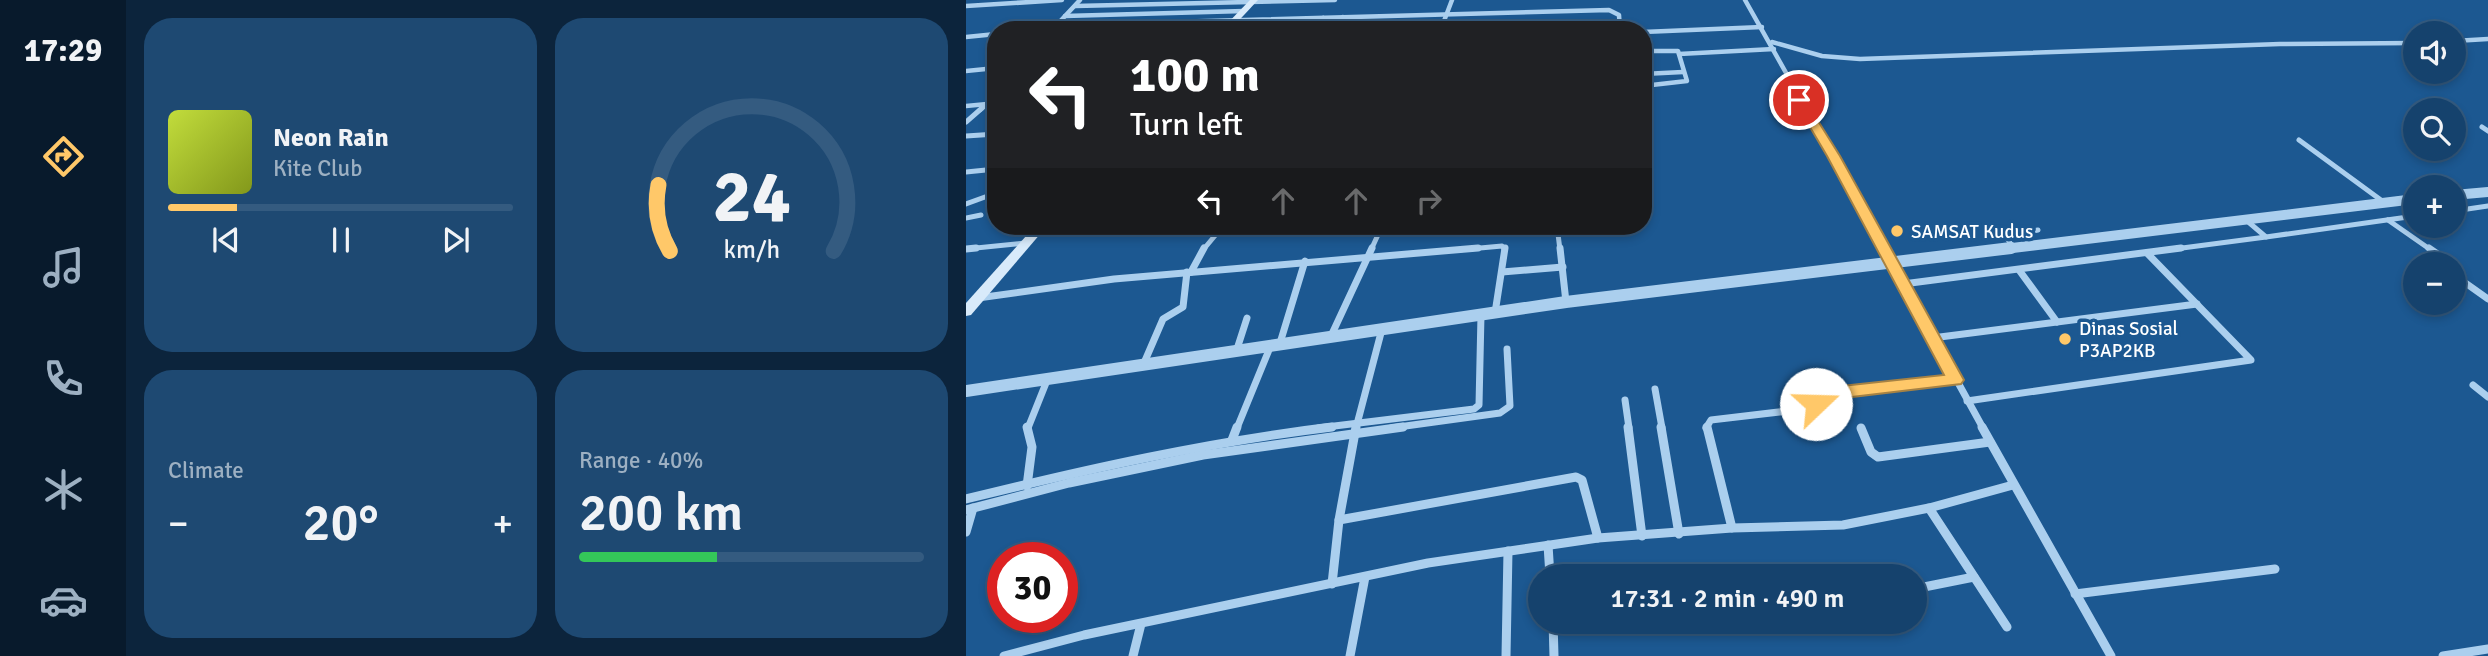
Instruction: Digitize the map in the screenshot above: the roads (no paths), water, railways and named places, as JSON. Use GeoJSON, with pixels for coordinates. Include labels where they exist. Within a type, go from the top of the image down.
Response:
{"type":"FeatureCollection","features":[{"type":"Feature","properties":{"kind":"main road"},"geometry":{"type":"LineString","coordinates":[[1233,21],[1252,2]]}},
{"type":"Feature","properties":{"kind":"main road"},"geometry":{"type":"LineString","coordinates":[[966,312],[1033,235]]}},
{"type":"Feature","properties":{"kind":"street"},"geometry":{"type":"LineString","coordinates":[[966,6],[1062,0]]}},
{"type":"Feature","properties":{"kind":"street"},"geometry":{"type":"LineString","coordinates":[[1060,21],[1080,0]]}},
{"type":"Feature","properties":{"kind":"street"},"geometry":{"type":"LineString","coordinates":[[1074,6],[1335,0]]}},
{"type":"Feature","properties":{"kind":"street"},"geometry":{"type":"LineString","coordinates":[[1446,21],[1452,0]]}},
{"type":"Feature","properties":{"kind":"street"},"geometry":{"type":"LineString","coordinates":[[1578,11],[1580,0]]}},
{"type":"Feature","properties":{"kind":"street"},"geometry":{"type":"LineString","coordinates":[[1745,0],[1772,42],[1799,100],[2111,656]]}},
{"type":"Feature","properties":{"kind":"street"},"geometry":{"type":"LineString","coordinates":[[1065,16],[1244,11]]}},
{"type":"Feature","properties":{"kind":"street"},"geometry":{"type":"LineString","coordinates":[[1233,21],[1343,16],[1615,11],[1619,21]]}},
{"type":"Feature","properties":{"kind":"street"},"geometry":{"type":"LineString","coordinates":[[1340,21],[1343,16]]}},
{"type":"Feature","properties":{"kind":"street"},"geometry":{"type":"LineString","coordinates":[[1366,21],[1368,16]]}},
{"type":"Feature","properties":{"kind":"street"},"geometry":{"type":"LineString","coordinates":[[1318,21],[1324,17]]}},
{"type":"Feature","properties":{"kind":"street"},"geometry":{"type":"LineString","coordinates":[[1652,32],[1762,27]]}},
{"type":"Feature","properties":{"kind":"street"},"geometry":{"type":"LineString","coordinates":[[967,38],[987,35]]}},
{"type":"Feature","properties":{"kind":"street"},"geometry":{"type":"LineString","coordinates":[[2466,40],[2488,39]]}},
{"type":"Feature","properties":{"kind":"street"},"geometry":{"type":"LineString","coordinates":[[1772,42],[1822,56],[1860,59],[2267,44],[2403,43]]}},
{"type":"Feature","properties":{"kind":"street"},"geometry":{"type":"LineString","coordinates":[[1679,54],[1774,49]]}},
{"type":"Feature","properties":{"kind":"street"},"geometry":{"type":"LineString","coordinates":[[1652,51],[1675,50],[1679,54],[1686,82],[1652,85]]}},
{"type":"Feature","properties":{"kind":"street"},"geometry":{"type":"LineString","coordinates":[[966,71],[987,69]]}},
{"type":"Feature","properties":{"kind":"street"},"geometry":{"type":"LineString","coordinates":[[1652,74],[1683,72]]}},
{"type":"Feature","properties":{"kind":"street"},"geometry":{"type":"LineString","coordinates":[[966,106],[987,104]]}},
{"type":"Feature","properties":{"kind":"street"},"geometry":{"type":"LineString","coordinates":[[966,122],[987,104]]}},
{"type":"Feature","properties":{"kind":"street"},"geometry":{"type":"LineString","coordinates":[[966,136],[987,135]]}},
{"type":"Feature","properties":{"kind":"street"},"geometry":{"type":"LineString","coordinates":[[2299,140],[2385,203]]}},
{"type":"Feature","properties":{"kind":"street"},"geometry":{"type":"LineString","coordinates":[[966,172],[987,170]]}},
{"type":"Feature","properties":{"kind":"street"},"geometry":{"type":"LineString","coordinates":[[2466,194],[2488,192]]}},
{"type":"Feature","properties":{"kind":"street"},"geometry":{"type":"LineString","coordinates":[[966,204],[987,196]]}},
{"type":"Feature","properties":{"kind":"street"},"geometry":{"type":"LineString","coordinates":[[966,391],[1566,302],[1898,275],[2019,270],[2147,253],[2256,228],[2403,201]]}},
{"type":"Feature","properties":{"kind":"street"},"geometry":{"type":"LineString","coordinates":[[2466,209],[2488,206]]}},
{"type":"Feature","properties":{"kind":"street"},"geometry":{"type":"LineString","coordinates":[[966,218],[981,215]]}},
{"type":"Feature","properties":{"kind":"street"},"geometry":{"type":"LineString","coordinates":[[1898,275],[2011,245],[2403,218]]}},
{"type":"Feature","properties":{"kind":"street"},"geometry":{"type":"LineString","coordinates":[[2388,220],[2434,252]]}},
{"type":"Feature","properties":{"kind":"street"},"geometry":{"type":"LineString","coordinates":[[2011,245],[2008,235],[2038,230]]}},
{"type":"Feature","properties":{"kind":"street"},"geometry":{"type":"LineString","coordinates":[[1144,363],[1163,319],[1182,307],[1189,272],[1215,235]]}},
{"type":"Feature","properties":{"kind":"street"},"geometry":{"type":"LineString","coordinates":[[1331,337],[1378,235]]}},
{"type":"Feature","properties":{"kind":"street"},"geometry":{"type":"LineString","coordinates":[[1558,235],[1566,302]]}},
{"type":"Feature","properties":{"kind":"street"},"geometry":{"type":"LineString","coordinates":[[966,249],[1025,243]]}},
{"type":"Feature","properties":{"kind":"street"},"geometry":{"type":"LineString","coordinates":[[978,298],[1114,279],[1502,246],[1505,248],[1495,313]]}},
{"type":"Feature","properties":{"kind":"street"},"geometry":{"type":"LineString","coordinates":[[1967,401],[2251,360],[2147,253]]}},
{"type":"Feature","properties":{"kind":"street"},"geometry":{"type":"LineString","coordinates":[[1232,440],[1275,344],[1305,261]]}},
{"type":"Feature","properties":{"kind":"street"},"geometry":{"type":"LineString","coordinates":[[1502,272],[1563,267]]}},
{"type":"Feature","properties":{"kind":"street"},"geometry":{"type":"LineString","coordinates":[[2019,270],[2057,322]]}},
{"type":"Feature","properties":{"kind":"street"},"geometry":{"type":"LineString","coordinates":[[2466,284],[2488,299]]}},
{"type":"Feature","properties":{"kind":"street"},"geometry":{"type":"LineString","coordinates":[[1933,338],[2197,304]]}},
{"type":"Feature","properties":{"kind":"street"},"geometry":{"type":"LineString","coordinates":[[966,499],[1478,407],[1481,315]]}},
{"type":"Feature","properties":{"kind":"street"},"geometry":{"type":"LineString","coordinates":[[1237,349],[1247,318]]}},
{"type":"Feature","properties":{"kind":"street"},"geometry":{"type":"LineString","coordinates":[[1332,584],[1339,520],[1356,428],[1382,330]]}},
{"type":"Feature","properties":{"kind":"street"},"geometry":{"type":"LineString","coordinates":[[966,532],[970,509],[1027,489],[1232,440],[1507,410],[1510,406],[1511,388],[1507,349]]}},
{"type":"Feature","properties":{"kind":"street"},"geometry":{"type":"LineString","coordinates":[[1027,489],[1032,446],[1027,425],[1049,377]]}},
{"type":"Feature","properties":{"kind":"street"},"geometry":{"type":"LineString","coordinates":[[1732,528],[1706,429],[1710,420],[1813,408],[1817,397],[1823,394],[1955,380]]}},
{"type":"Feature","properties":{"kind":"street"},"geometry":{"type":"LineString","coordinates":[[2473,384],[2488,397]]}},
{"type":"Feature","properties":{"kind":"street"},"geometry":{"type":"LineString","coordinates":[[1656,389],[1679,534]]}},
{"type":"Feature","properties":{"kind":"street"},"geometry":{"type":"LineString","coordinates":[[1625,400],[1642,536]]}},
{"type":"Feature","properties":{"kind":"street"},"geometry":{"type":"LineString","coordinates":[[1861,428],[1871,452],[1878,457],[1990,442]]}},
{"type":"Feature","properties":{"kind":"street"},"geometry":{"type":"LineString","coordinates":[[1339,520],[1576,477],[1582,480],[1598,538]]}},
{"type":"Feature","properties":{"kind":"street"},"geometry":{"type":"LineString","coordinates":[[1004,656],[1084,635],[1428,563],[1598,538],[1732,528],[1843,525],[1929,508],[2013,485]]}},
{"type":"Feature","properties":{"kind":"street"},"geometry":{"type":"LineString","coordinates":[[1929,508],[2007,627]]}},
{"type":"Feature","properties":{"kind":"street"},"geometry":{"type":"LineString","coordinates":[[1548,545],[1549,564]]}},
{"type":"Feature","properties":{"kind":"street"},"geometry":{"type":"LineString","coordinates":[[1506,656],[1508,551]]}},
{"type":"Feature","properties":{"kind":"street"},"geometry":{"type":"LineString","coordinates":[[2075,594],[2275,569]]}},
{"type":"Feature","properties":{"kind":"street"},"geometry":{"type":"LineString","coordinates":[[1350,656],[1365,577]]}},
{"type":"Feature","properties":{"kind":"street"},"geometry":{"type":"LineString","coordinates":[[1927,586],[1974,577]]}},
{"type":"Feature","properties":{"kind":"street"},"geometry":{"type":"LineString","coordinates":[[1133,656],[1141,624]]}},
{"type":"Feature","properties":{"kind":"street"},"geometry":{"type":"LineString","coordinates":[[1553,634],[1554,656]]}},
{"type":"Feature","properties":{"kind":"street"},"geometry":{"type":"LineString","coordinates":[[2443,656],[2488,649]]}},
{"type":"Feature","properties":{"kind":"place","name":"SAMSAT Kudus"},"geometry":{"type":"Point","coordinates":[1897,231]}},
{"type":"Feature","properties":{"kind":"place","name":"Dinas Sosial P3AP2KB"},"geometry":{"type":"Point","coordinates":[2065,339]}}]}
